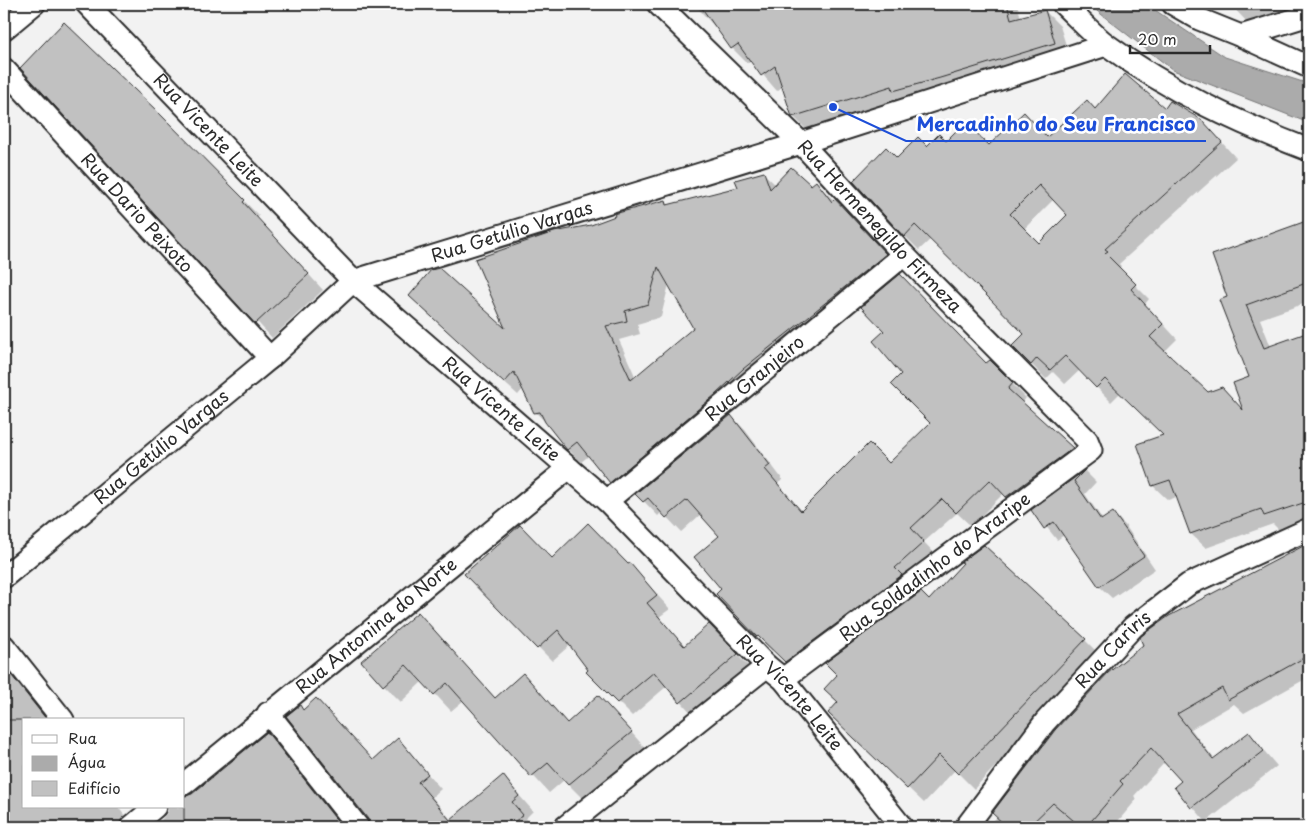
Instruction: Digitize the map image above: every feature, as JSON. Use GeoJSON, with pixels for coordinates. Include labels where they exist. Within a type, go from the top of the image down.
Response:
{"type":"FeatureCollection","features":[{"type":"Feature","properties":{"kind":"street"},"geometry":{"type":"LineString","coordinates":[[4,29],[34,4]]}},
{"type":"Feature","properties":{"kind":"street","name":"Rua Vicente Leite"},"geometry":{"type":"LineString","coordinates":[[87,4],[353,281],[607,501],[767,666],[783,679],[902,827]]}},
{"type":"Feature","properties":{"kind":"street","name":"Rua Hermenegildo Firmeza"},"geometry":{"type":"LineString","coordinates":[[658,4],[801,144],[904,254],[1087,440],[1091,450],[1087,454]]}},
{"type":"Feature","properties":{"kind":"street"},"geometry":{"type":"LineString","coordinates":[[1063,4],[1106,45],[1181,92],[1251,128],[1309,150]]}},
{"type":"Feature","properties":{"kind":"street"},"geometry":{"type":"LineString","coordinates":[[1173,4],[1199,20],[1241,36],[1309,67]]}},
{"type":"Feature","properties":{"kind":"street"},"geometry":{"type":"LineString","coordinates":[[1241,36],[1309,14]]}},
{"type":"Feature","properties":{"kind":"street","name":"Rua Getúlio Vargas"},"geometry":{"type":"LineString","coordinates":[[4,577],[270,358],[353,281],[801,144],[1106,45]]}},
{"type":"Feature","properties":{"kind":"street","name":"Rua Dario Peixoto"},"geometry":{"type":"LineString","coordinates":[[4,69],[270,358]]}},
{"type":"Feature","properties":{"kind":"street","name":"Rua Granjeiro"},"geometry":{"type":"LineString","coordinates":[[607,501],[904,254]]}},
{"type":"Feature","properties":{"kind":"street","name":"Rua Soldadinho do Araripe"},"geometry":{"type":"LineString","coordinates":[[783,679],[1087,454]]}},
{"type":"Feature","properties":{"kind":"street","name":"Rua Antonina do Norte"},"geometry":{"type":"LineString","coordinates":[[185,783],[268,713],[569,468]]}},
{"type":"Feature","properties":{"kind":"street","name":"Rua Cariris"},"geometry":{"type":"LineString","coordinates":[[966,827],[1044,722],[1133,627],[1189,584],[1309,529]]}},
{"type":"Feature","properties":{"kind":"street"},"geometry":{"type":"LineString","coordinates":[[4,646],[61,718]]}},
{"type":"Feature","properties":{"kind":"street"},"geometry":{"type":"LineString","coordinates":[[565,827],[767,666]]}},
{"type":"Feature","properties":{"kind":"street"},"geometry":{"type":"LineString","coordinates":[[268,713],[358,827]]}},
{"type":"Feature","properties":{"kind":"water"},"geometry":{"type":"Polygon","coordinates":[[[1088,4],[1146,4],[1225,57],[1309,84],[1309,123],[1173,70],[1088,4]]]}},
{"type":"Feature","properties":{"kind":"building"},"geometry":{"type":"Polygon","coordinates":[[[699,4],[1007,4],[1011,19],[1045,10],[1055,43],[893,91],[892,86],[792,117],[775,66],[761,76],[738,44],[731,49],[699,4]]]}},
{"type":"Feature","properties":{"kind":"building"},"geometry":{"type":"Polygon","coordinates":[[[64,22],[157,111],[245,200],[243,202],[309,274],[255,324],[20,68],[64,22]]]}},
{"type":"Feature","properties":{"kind":"building"},"geometry":{"type":"Polygon","coordinates":[[[1125,74],[1165,108],[1170,101],[1202,120],[1222,142],[1105,249],[1108,251],[1105,253],[1136,284],[1131,289],[1163,324],[1150,337],[1208,392],[1222,387],[1243,410],[1233,383],[1249,377],[1219,300],[1227,297],[1212,255],[1309,220],[1309,282],[1246,305],[1264,348],[1309,332],[1309,501],[1264,516],[1261,509],[1190,534],[1170,480],[1152,486],[1137,444],[1163,435],[1105,379],[1096,388],[1065,356],[1050,370],[1037,358],[1031,365],[1012,346],[1024,334],[915,225],[904,237],[853,181],[886,147],[897,158],[918,137],[927,146],[939,134],[946,141],[965,122],[989,145],[1024,112],[1047,137],[1087,100],[1095,109],[1125,74]],[[1039,185],[1010,214],[1039,243],[1067,215],[1039,185]]]}},
{"type":"Feature","properties":{"kind":"building"},"geometry":{"type":"Polygon","coordinates":[[[791,167],[811,185],[816,181],[832,202],[835,199],[886,254],[743,369],[715,395],[610,483],[577,442],[567,450],[545,422],[540,412],[534,413],[514,372],[504,383],[409,296],[431,270],[439,268],[505,328],[475,259],[554,232],[591,225],[615,216],[614,214],[666,200],[667,205],[738,187],[735,180],[764,172],[770,189],[791,167]],[[658,267],[648,304],[625,311],[627,321],[606,326],[631,380],[693,328],[658,267]]]}},
{"type":"Feature","properties":{"kind":"building"},"geometry":{"type":"Polygon","coordinates":[[[900,274],[986,363],[990,360],[1013,383],[1008,389],[1073,448],[1006,497],[990,480],[956,513],[942,499],[911,528],[924,542],[895,568],[902,575],[785,662],[757,637],[716,594],[721,589],[694,557],[719,536],[687,500],[666,518],[648,498],[643,502],[635,494],[731,415],[770,465],[765,469],[801,511],[869,443],[889,463],[930,423],[891,384],[901,374],[873,341],[884,331],[861,307],[900,274]]]}},
{"type":"Feature","properties":{"kind":"building"},"geometry":{"type":"Polygon","coordinates":[[[1085,470],[1074,481],[1101,520],[1113,512],[1144,556],[1099,587],[1054,522],[1044,529],[1031,510],[1085,470]]]}},
{"type":"Feature","properties":{"kind":"building"},"geometry":{"type":"Polygon","coordinates":[[[588,523],[628,564],[630,563],[657,595],[647,603],[684,646],[709,624],[738,654],[680,703],[654,672],[617,703],[586,672],[588,670],[558,630],[537,649],[464,574],[520,525],[552,558],[588,523]]]}},
{"type":"Feature","properties":{"kind":"building"},"geometry":{"type":"Polygon","coordinates":[[[1309,543],[1309,655],[1228,700],[1222,688],[1177,714],[1213,759],[1249,732],[1264,751],[1191,808],[1174,787],[1181,781],[1151,748],[1120,781],[1123,784],[1086,827],[1081,827],[1053,803],[1028,827],[1007,827],[992,813],[1055,730],[1108,673],[1143,645],[1141,636],[1169,616],[1309,543]]]}},
{"type":"Feature","properties":{"kind":"building"},"geometry":{"type":"Polygon","coordinates":[[[984,545],[1086,639],[958,774],[939,755],[907,789],[828,713],[838,702],[824,689],[837,675],[825,663],[921,592],[929,600],[963,563],[961,562],[984,545]]]}},
{"type":"Feature","properties":{"kind":"building"},"geometry":{"type":"Polygon","coordinates":[[[418,612],[495,698],[523,673],[567,723],[598,695],[632,732],[568,785],[548,763],[531,777],[447,683],[434,695],[406,665],[383,686],[361,661],[418,612]]]}},
{"type":"Feature","properties":{"kind":"building"},"geometry":{"type":"Polygon","coordinates":[[[4,666],[45,718],[4,720],[4,666]]]}},
{"type":"Feature","properties":{"kind":"building"},"geometry":{"type":"Polygon","coordinates":[[[316,698],[373,760],[398,738],[428,774],[418,782],[450,820],[503,775],[519,796],[512,802],[523,815],[508,827],[370,827],[368,819],[286,716],[300,705],[303,710],[316,698]]]}},
{"type":"Feature","properties":{"kind":"building"},"geometry":{"type":"Polygon","coordinates":[[[267,732],[342,827],[184,827],[185,796],[192,794],[267,732]]]}},
{"type":"Feature","properties":{"kind":"place","name":"Mercadinho do Seu Francisco"},"geometry":{"type":"Point","coordinates":[833,107]}}]}
